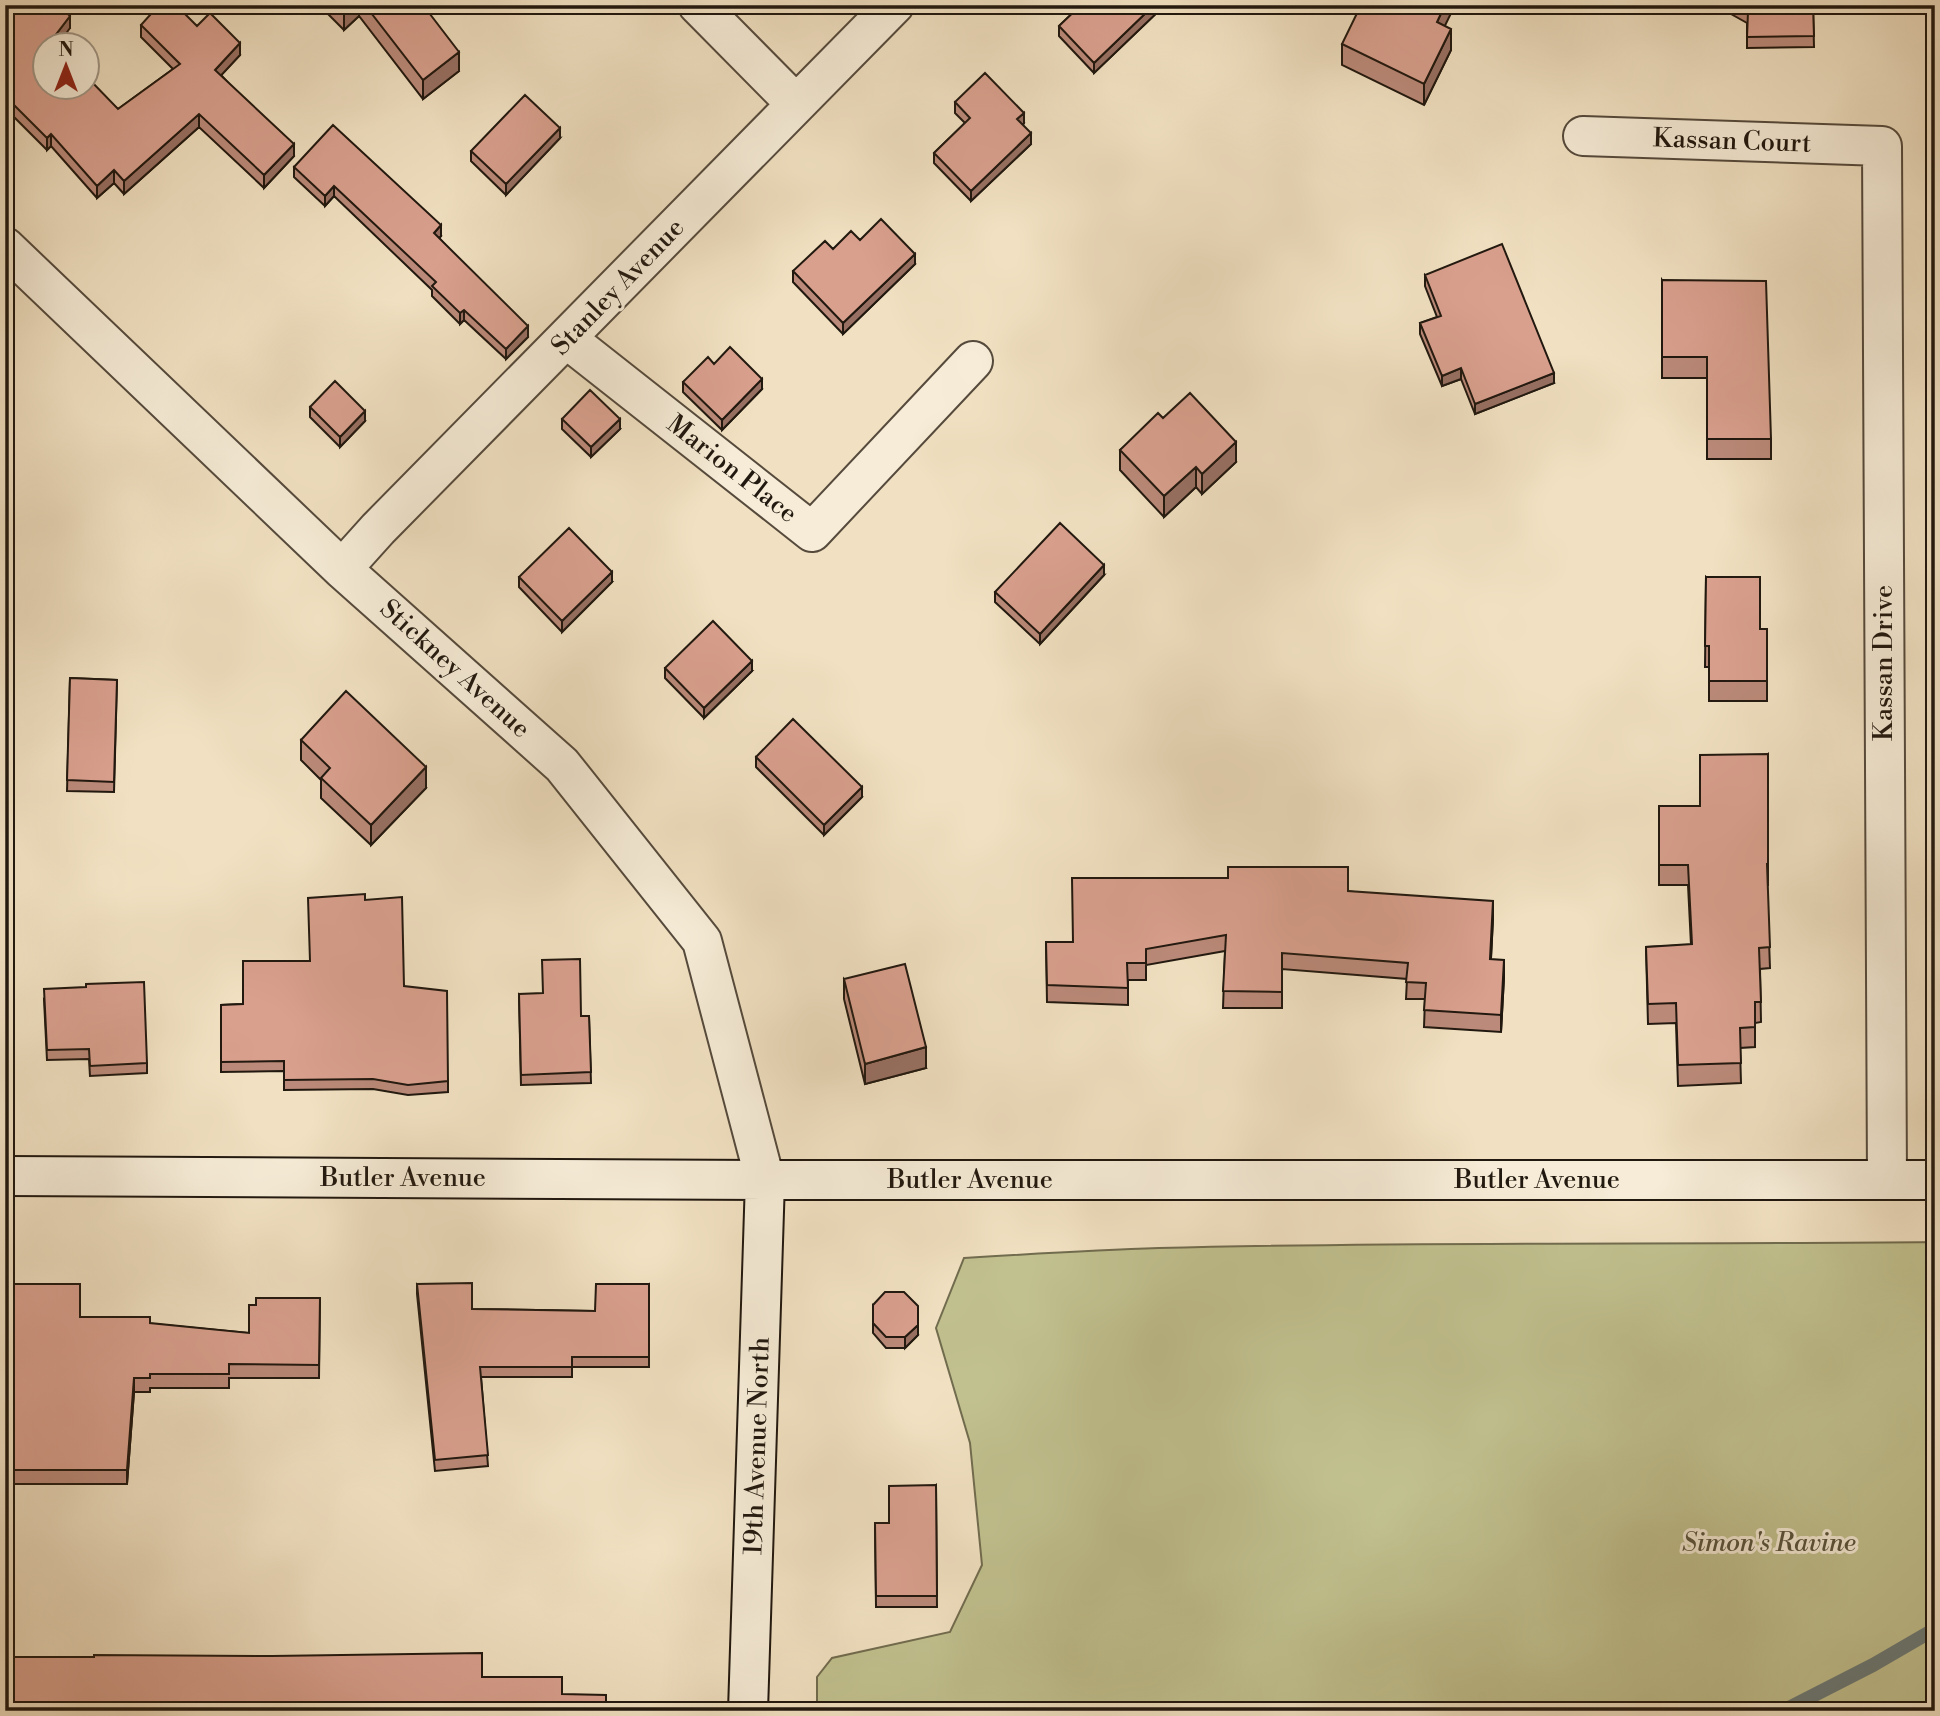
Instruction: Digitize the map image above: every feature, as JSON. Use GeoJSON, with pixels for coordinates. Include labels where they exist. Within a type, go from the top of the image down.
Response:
{"type":"FeatureCollection","features":[{"type":"Feature","properties":{"kind":"street"},"geometry":{"type":"LineString","coordinates":[[698,5],[796,104]]}},
{"type":"Feature","properties":{"kind":"street","name":"Stanley Avenue"},"geometry":{"type":"LineString","coordinates":[[342,569],[378,529],[894,5]]}},
{"type":"Feature","properties":{"kind":"street","name":"Kassan Court"},"geometry":{"type":"LineString","coordinates":[[1583,136],[1882,146]]}},
{"type":"Feature","properties":{"kind":"street","name":"Kassan Drive"},"geometry":{"type":"LineString","coordinates":[[1882,146],[1887,1180]]}},
{"type":"Feature","properties":{"kind":"street","name":"Stickney Avenue"},"geometry":{"type":"LineString","coordinates":[[5,247],[342,569],[562,765],[702,941],[765,1180]]}},
{"type":"Feature","properties":{"kind":"street","name":"Marion Place"},"geometry":{"type":"LineString","coordinates":[[567,339],[812,532],[973,360]]}},
{"type":"Feature","properties":{"kind":"street","name":"Butler Avenue"},"geometry":{"type":"LineString","coordinates":[[5,1176],[765,1180],[1935,1180]]}},
{"type":"Feature","properties":{"kind":"street","name":"19th Avenue North"},"geometry":{"type":"LineString","coordinates":[[748,1711],[765,1180]]}},
{"type":"Feature","properties":{"kind":"green space","name":"Simon's Ravine"},"geometry":{"type":"Polygon","coordinates":[[[1935,1242],[1935,1711],[817,1711],[817,1677],[832,1658],[950,1632],[982,1565],[970,1443],[936,1328],[964,1258],[1256,1246],[1935,1242]]]}},
{"type":"Feature","properties":{"kind":"building"},"geometry":{"type":"Polygon","coordinates":[[[5,5],[59,5],[70,16],[58,32],[32,32],[32,102],[102,102],[102,92],[118,109],[180,64],[141,25],[159,5],[176,5],[197,26],[210,13],[240,43],[215,70],[294,144],[264,175],[199,114],[124,181],[114,170],[97,186],[51,134],[47,138],[5,96],[5,5]]]}},
{"type":"Feature","properties":{"kind":"building"},"geometry":{"type":"Polygon","coordinates":[[[338,5],[351,5],[344,11],[338,5]]]}},
{"type":"Feature","properties":{"kind":"building"},"geometry":{"type":"Polygon","coordinates":[[[365,5],[423,5],[459,52],[423,80],[365,5]]]}},
{"type":"Feature","properties":{"kind":"building"},"geometry":{"type":"Polygon","coordinates":[[[1081,5],[1154,5],[1094,63],[1059,26],[1081,5]]]}},
{"type":"Feature","properties":{"kind":"building"},"geometry":{"type":"Polygon","coordinates":[[[1361,5],[1445,5],[1437,22],[1451,29],[1424,84],[1342,44],[1361,5]]]}},
{"type":"Feature","properties":{"kind":"building"},"geometry":{"type":"Polygon","coordinates":[[[1734,5],[1813,5],[1814,36],[1747,37],[1748,12],[1734,5]]]}},
{"type":"Feature","properties":{"kind":"building"},"geometry":{"type":"Polygon","coordinates":[[[985,73],[1024,113],[1017,119],[1031,133],[971,191],[934,153],[970,118],[955,102],[985,73]]]}},
{"type":"Feature","properties":{"kind":"building"},"geometry":{"type":"Polygon","coordinates":[[[525,95],[560,128],[506,184],[471,151],[525,95]]]}},
{"type":"Feature","properties":{"kind":"building"},"geometry":{"type":"Polygon","coordinates":[[[333,125],[441,225],[434,233],[528,326],[506,349],[464,310],[460,313],[432,286],[436,282],[334,186],[325,196],[294,167],[333,125]]]}},
{"type":"Feature","properties":{"kind":"building"},"geometry":{"type":"Polygon","coordinates":[[[881,219],[915,254],[843,323],[793,271],[825,241],[833,249],[851,231],[860,240],[881,219]]]}},
{"type":"Feature","properties":{"kind":"building"},"geometry":{"type":"Polygon","coordinates":[[[1502,244],[1554,373],[1475,404],[1461,368],[1442,376],[1420,323],[1441,316],[1425,275],[1502,244]]]}},
{"type":"Feature","properties":{"kind":"building"},"geometry":{"type":"Polygon","coordinates":[[[1662,280],[1766,281],[1771,439],[1707,439],[1707,357],[1662,357],[1662,280]]]}},
{"type":"Feature","properties":{"kind":"building"},"geometry":{"type":"Polygon","coordinates":[[[730,347],[762,379],[722,420],[683,382],[708,357],[714,364],[730,347]]]}},
{"type":"Feature","properties":{"kind":"building"},"geometry":{"type":"Polygon","coordinates":[[[335,381],[365,411],[340,437],[310,407],[335,381]]]}},
{"type":"Feature","properties":{"kind":"building"},"geometry":{"type":"Polygon","coordinates":[[[590,390],[620,419],[591,447],[562,419],[590,390]]]}},
{"type":"Feature","properties":{"kind":"building"},"geometry":{"type":"Polygon","coordinates":[[[1190,393],[1236,442],[1202,474],[1196,467],[1164,496],[1120,450],[1158,413],[1163,418],[1190,393]]]}},
{"type":"Feature","properties":{"kind":"building"},"geometry":{"type":"Polygon","coordinates":[[[1060,523],[1104,565],[1040,634],[995,592],[1060,523]]]}},
{"type":"Feature","properties":{"kind":"building"},"geometry":{"type":"Polygon","coordinates":[[[569,528],[612,572],[562,621],[519,577],[569,528]]]}},
{"type":"Feature","properties":{"kind":"building"},"geometry":{"type":"Polygon","coordinates":[[[1706,577],[1760,577],[1760,629],[1767,629],[1767,681],[1709,681],[1709,646],[1705,646],[1706,577]]]}},
{"type":"Feature","properties":{"kind":"building"},"geometry":{"type":"Polygon","coordinates":[[[713,621],[752,661],[704,708],[665,668],[713,621]]]}},
{"type":"Feature","properties":{"kind":"building"},"geometry":{"type":"Polygon","coordinates":[[[70,678],[117,680],[114,782],[67,780],[70,678]]]}},
{"type":"Feature","properties":{"kind":"building"},"geometry":{"type":"Polygon","coordinates":[[[346,691],[426,767],[371,825],[321,778],[330,768],[301,740],[346,691]]]}},
{"type":"Feature","properties":{"kind":"building"},"geometry":{"type":"Polygon","coordinates":[[[793,719],[862,787],[824,825],[756,757],[793,719]]]}},
{"type":"Feature","properties":{"kind":"building"},"geometry":{"type":"Polygon","coordinates":[[[1768,754],[1767,864],[1770,947],[1759,948],[1761,1002],[1755,1002],[1755,1027],[1740,1028],[1741,1063],[1678,1065],[1676,1003],[1648,1004],[1646,947],[1692,944],[1688,865],[1659,865],[1659,806],[1700,806],[1700,755],[1768,754]]]}},
{"type":"Feature","properties":{"kind":"building"},"geometry":{"type":"Polygon","coordinates":[[[1228,867],[1348,867],[1348,891],[1493,901],[1490,959],[1504,960],[1501,1015],[1424,1010],[1426,983],[1406,982],[1408,963],[1282,953],[1282,992],[1223,991],[1226,935],[1146,949],[1146,963],[1127,963],[1128,988],[1047,985],[1046,942],[1073,942],[1072,878],[1228,878],[1228,867]]]}},
{"type":"Feature","properties":{"kind":"building"},"geometry":{"type":"Polygon","coordinates":[[[365,894],[365,900],[402,897],[404,986],[447,991],[448,1081],[408,1085],[373,1079],[284,1080],[284,1061],[221,1062],[221,1005],[243,1004],[243,961],[310,961],[308,898],[365,894]]]}},
{"type":"Feature","properties":{"kind":"building"},"geometry":{"type":"Polygon","coordinates":[[[580,959],[581,1016],[589,1016],[591,1072],[521,1075],[519,994],[543,993],[542,960],[580,959]]]}},
{"type":"Feature","properties":{"kind":"building"},"geometry":{"type":"Polygon","coordinates":[[[905,964],[926,1047],[865,1064],[844,979],[905,964]]]}},
{"type":"Feature","properties":{"kind":"building"},"geometry":{"type":"Polygon","coordinates":[[[144,982],[147,1063],[90,1066],[89,1049],[47,1050],[44,989],[144,982]]]}},
{"type":"Feature","properties":{"kind":"building"},"geometry":{"type":"Polygon","coordinates":[[[472,1283],[472,1309],[595,1311],[596,1284],[649,1284],[649,1357],[572,1357],[572,1367],[480,1367],[488,1455],[435,1460],[417,1284],[472,1283]]]}},
{"type":"Feature","properties":{"kind":"building"},"geometry":{"type":"Polygon","coordinates":[[[9,1284],[80,1284],[80,1317],[150,1317],[150,1323],[249,1333],[249,1305],[256,1305],[256,1298],[320,1298],[319,1365],[229,1364],[229,1374],[150,1374],[150,1378],[134,1378],[127,1470],[5,1470],[5,1287],[9,1284]]]}},
{"type":"Feature","properties":{"kind":"building"},"geometry":{"type":"Polygon","coordinates":[[[885,1292],[904,1292],[918,1306],[918,1325],[905,1337],[886,1337],[873,1323],[873,1305],[885,1292]]]}},
{"type":"Feature","properties":{"kind":"building"},"geometry":{"type":"Polygon","coordinates":[[[936,1485],[937,1596],[876,1596],[875,1523],[889,1523],[889,1486],[936,1485]]]}},
{"type":"Feature","properties":{"kind":"building"},"geometry":{"type":"Polygon","coordinates":[[[482,1653],[482,1677],[562,1677],[562,1694],[606,1695],[606,1711],[5,1711],[5,1657],[482,1653]]]}},
{"type":"Feature","properties":{"kind":"waterway"},"geometry":{"type":"LineString","coordinates":[[1783,1711],[1873,1665],[1935,1629]]}}]}
